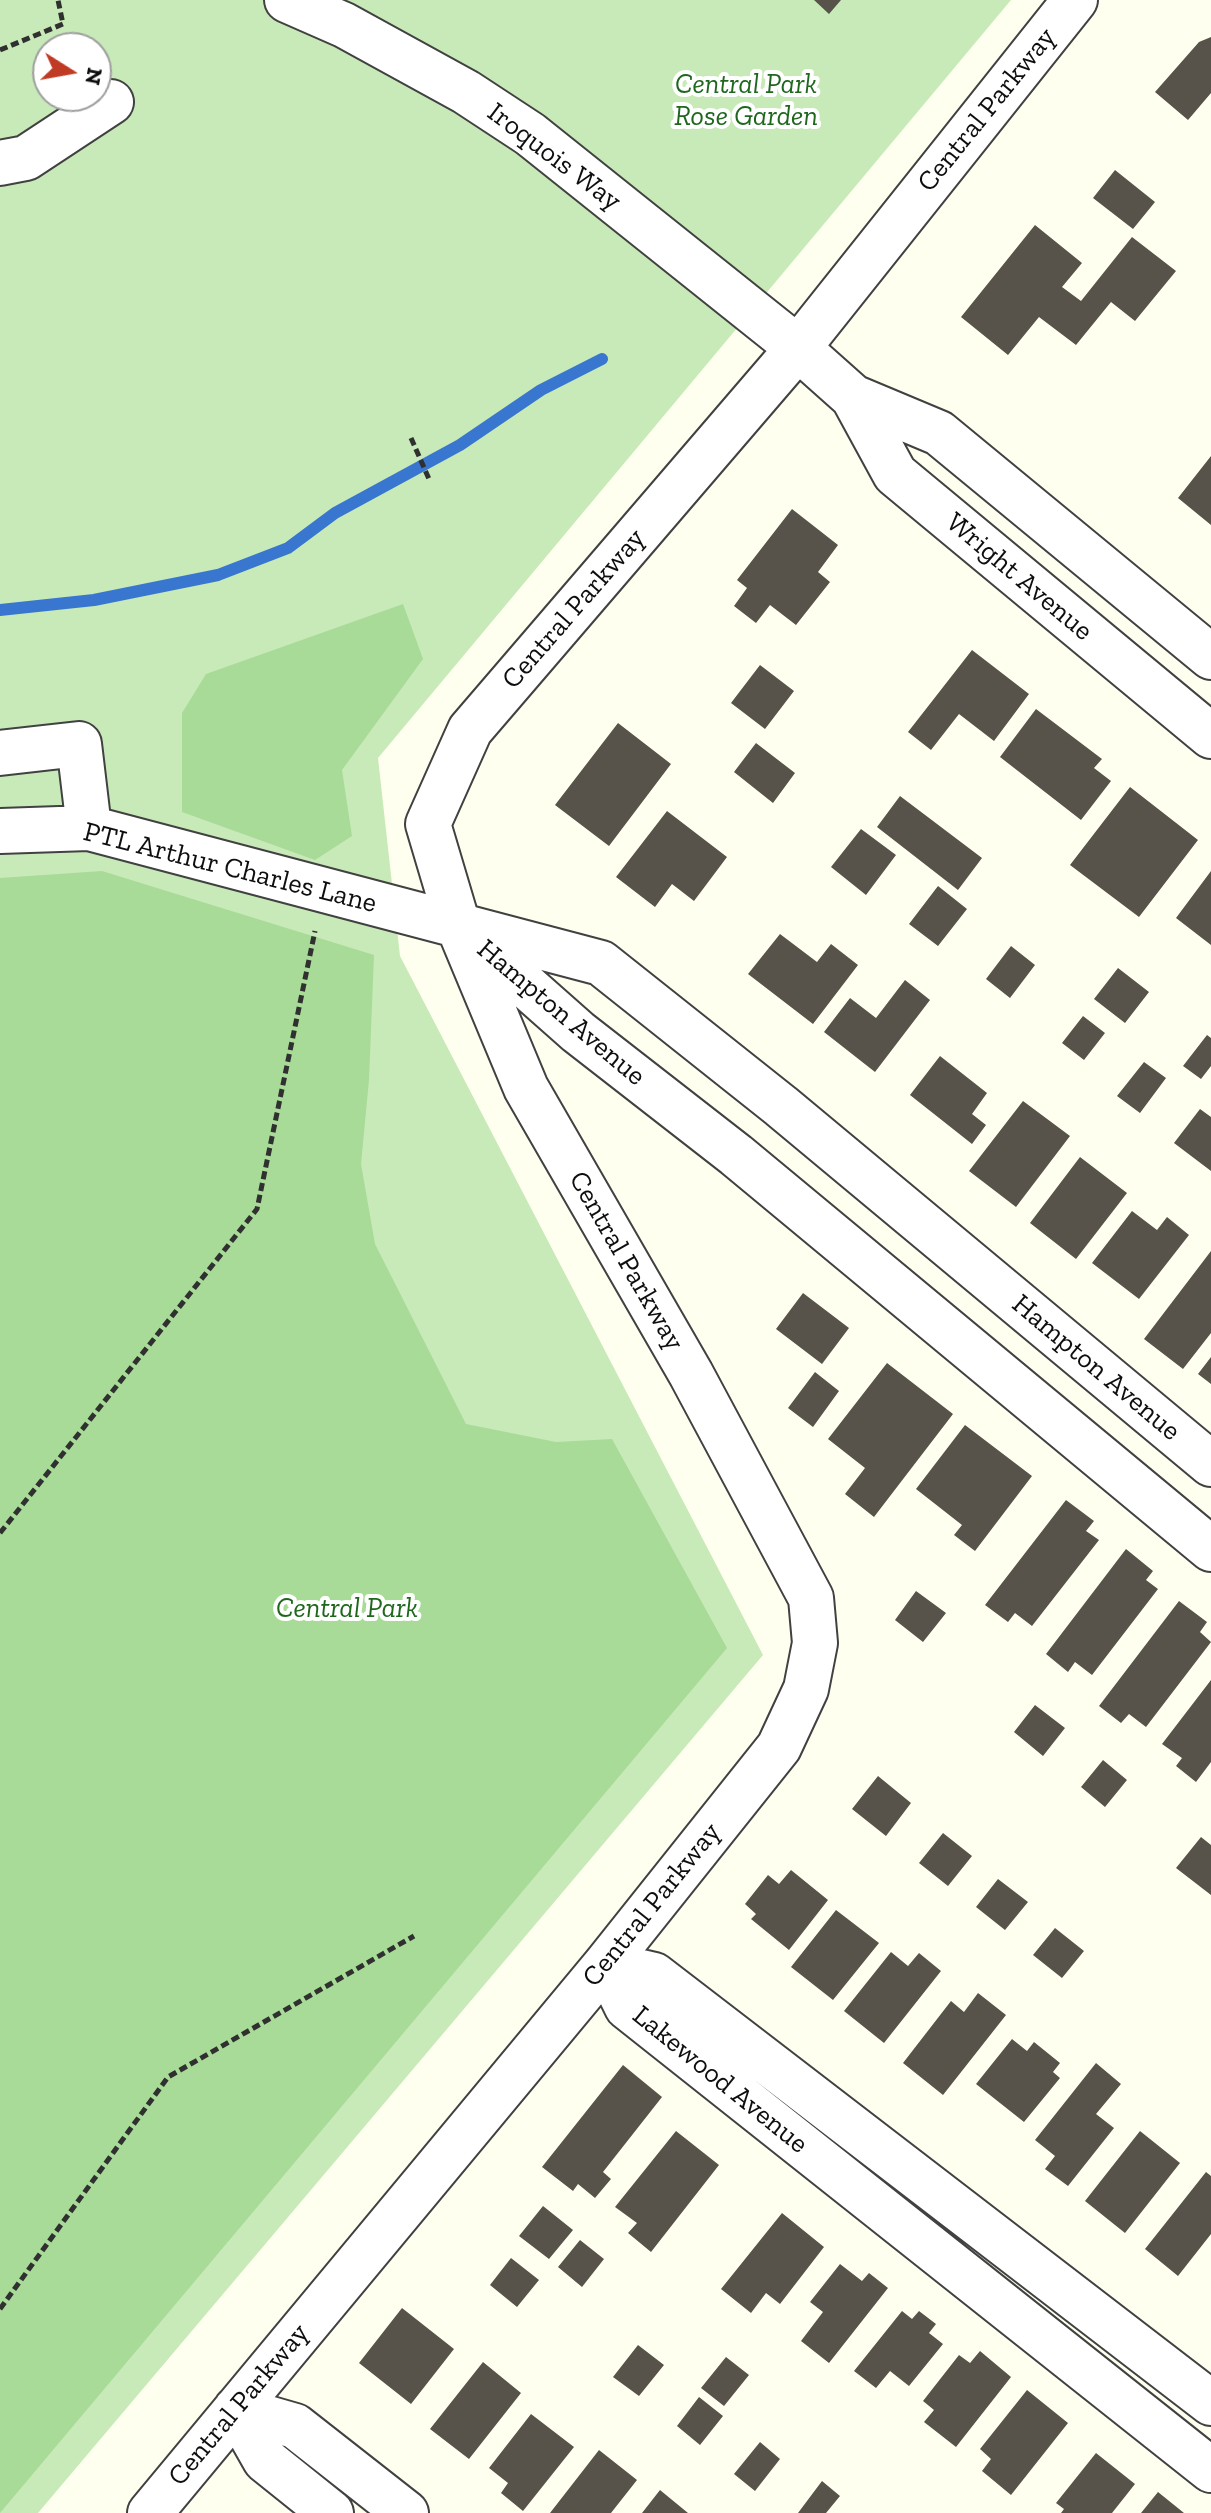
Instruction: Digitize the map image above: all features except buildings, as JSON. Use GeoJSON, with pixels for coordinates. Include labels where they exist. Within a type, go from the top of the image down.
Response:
{"type":"FeatureCollection","features":[{"type":"Feature","properties":{"kind":"street","name":"Iroquois Way"},"geometry":{"type":"LineString","coordinates":[[289,0],[344,25],[466,92],[530,134],[798,348]]}},
{"type":"Feature","properties":{"kind":"street","name":"Central Parkway"},"geometry":{"type":"LineString","coordinates":[[150,2513],[606,1964],[779,1747],[806,1689],[815,1643],[811,1598],[691,1374],[526,1088],[458,925],[428,824],[470,730],[798,348],[1075,0]]}},
{"type":"Feature","properties":{"kind":"street"},"geometry":{"type":"LineString","coordinates":[[0,163],[26,158],[96,112]]}},
{"type":"Feature","properties":{"kind":"street","name":"Wright Avenue"},"geometry":{"type":"LineString","coordinates":[[798,348],[853,397],[939,433],[1211,657]]}},
{"type":"Feature","properties":{"kind":"street","name":"Wright Avenue"},"geometry":{"type":"LineString","coordinates":[[853,397],[895,474],[1196,723]]}},
{"type":"Feature","properties":{"kind":"street"},"geometry":{"type":"LineString","coordinates":[[1196,723],[1211,671]]}},
{"type":"Feature","properties":{"kind":"street"},"geometry":{"type":"LineString","coordinates":[[0,753],[79,744],[89,828]]}},
{"type":"Feature","properties":{"kind":"street","name":"PTL Arthur Charles Lane"},"geometry":{"type":"LineString","coordinates":[[0,831],[89,828],[458,925]]}},
{"type":"Feature","properties":{"kind":"street","name":"Hampton Avenue"},"geometry":{"type":"LineString","coordinates":[[458,925],[601,963],[781,1106],[1201,1455],[1149,1497]]}},
{"type":"Feature","properties":{"kind":"street","name":"Hampton Avenue"},"geometry":{"type":"LineString","coordinates":[[458,925],[578,1032],[736,1155],[1211,1549]]}},
{"type":"Feature","properties":{"kind":"street"},"geometry":{"type":"LineString","coordinates":[[736,1155],[781,1106]]}},
{"type":"Feature","properties":{"kind":"street","name":"Lakewood Avenue"},"geometry":{"type":"LineString","coordinates":[[606,1964],[654,1975],[1211,2403]]}},
{"type":"Feature","properties":{"kind":"street","name":"Lakewood Avenue"},"geometry":{"type":"LineString","coordinates":[[606,1964],[627,2007],[1211,2470]]}},
{"type":"Feature","properties":{"kind":"street"},"geometry":{"type":"LineString","coordinates":[[1101,2383],[1134,2344]]}},
{"type":"Feature","properties":{"kind":"street"},"geometry":{"type":"LineString","coordinates":[[236,2409],[265,2460],[331,2513]]}},
{"type":"Feature","properties":{"kind":"street"},"geometry":{"type":"LineString","coordinates":[[236,2409],[295,2426],[406,2513]]}},
{"type":"Feature","properties":{"kind":"path"},"geometry":{"type":"LineString","coordinates":[[0,50],[63,24],[58,0]]}},
{"type":"Feature","properties":{"kind":"path"},"geometry":{"type":"LineString","coordinates":[[411,438],[429,479]]}},
{"type":"Feature","properties":{"kind":"path"},"geometry":{"type":"LineString","coordinates":[[0,1533],[257,1209],[317,922]]}},
{"type":"Feature","properties":{"kind":"path"},"geometry":{"type":"LineString","coordinates":[[0,2309],[168,2077],[414,1936]]}},
{"type":"Feature","properties":{"kind":"green space","name":"Central Park"},"geometry":{"type":"Polygon","coordinates":[[[0,0],[1011,0],[378,758],[400,956],[763,1655],[38,2513],[0,2513],[0,0]]]}},
{"type":"Feature","properties":{"kind":"green space"},"geometry":{"type":"Polygon","coordinates":[[[403,604],[423,659],[342,770],[352,836],[315,860],[182,812],[182,713],[206,674],[403,604]]]}},
{"type":"Feature","properties":{"kind":"green space"},"geometry":{"type":"Polygon","coordinates":[[[102,871],[374,955],[369,1080],[361,1164],[375,1244],[466,1424],[556,1442],[612,1439],[727,1648],[0,2513],[0,878],[102,871]]]}},
{"type":"Feature","properties":{"kind":"waterway"},"geometry":{"type":"LineString","coordinates":[[0,610],[94,600],[218,575],[288,548],[335,513],[460,445],[541,390],[602,359]]}},
{"type":"Feature","properties":{"kind":"park label","name":"Central Park Rose Garden"},"geometry":{"type":"Point","coordinates":[746,101]}}]}
